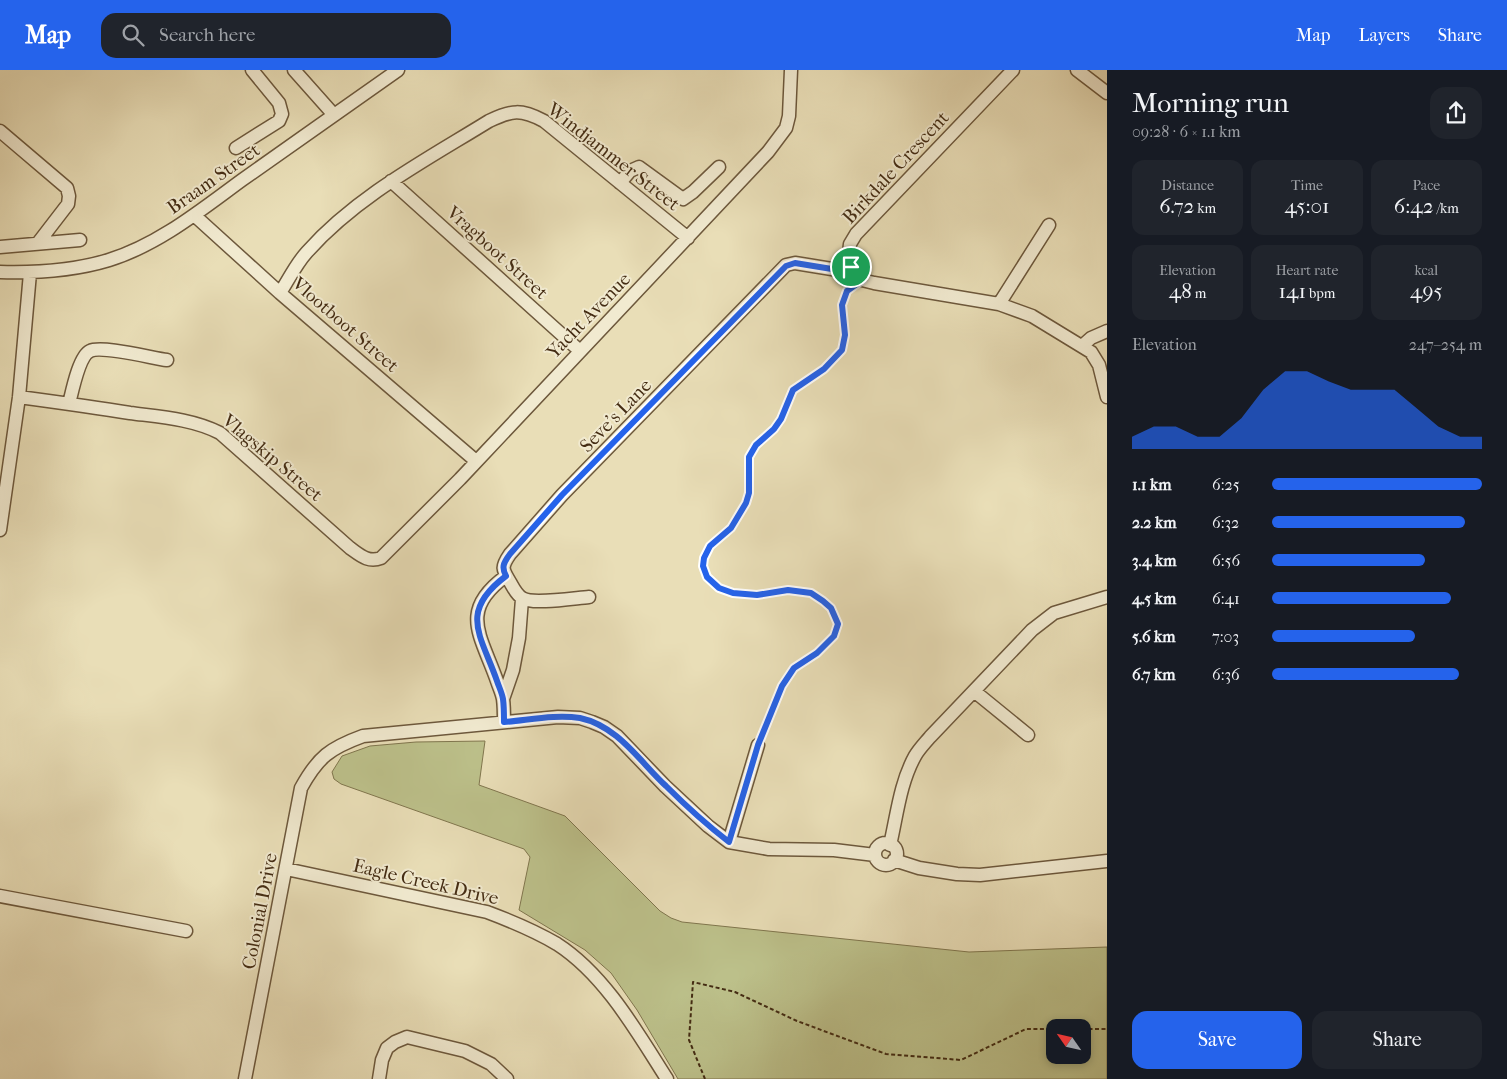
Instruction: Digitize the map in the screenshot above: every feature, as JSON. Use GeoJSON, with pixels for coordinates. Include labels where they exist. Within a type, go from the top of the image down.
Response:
{"type":"FeatureCollection","features":[{"type":"Feature","properties":{"kind":"street"},"geometry":{"type":"LineString","coordinates":[[236,148],[279,121],[282,114],[279,103],[252,70]]}},
{"type":"Feature","properties":{"kind":"street"},"geometry":{"type":"LineString","coordinates":[[294,70],[334,115]]}},
{"type":"Feature","properties":{"kind":"street","name":"Braam Street"},"geometry":{"type":"LineString","coordinates":[[0,272],[30,273],[73,270],[110,260],[146,245],[194,215],[398,70]]}},
{"type":"Feature","properties":{"kind":"street","name":"Yacht Avenue"},"geometry":{"type":"LineString","coordinates":[[370,560],[381,558],[460,478],[768,152],[786,128],[789,116],[791,70]]}},
{"type":"Feature","properties":{"kind":"street","name":"Birkdale Crescent"},"geometry":{"type":"LineString","coordinates":[[851,267],[850,244],[856,234],[1013,70]]}},
{"type":"Feature","properties":{"kind":"street"},"geometry":{"type":"LineString","coordinates":[[1076,70],[1107,93]]}},
{"type":"Feature","properties":{"kind":"street","name":"Windjammer Street"},"geometry":{"type":"LineString","coordinates":[[391,181],[489,121],[514,111],[526,113],[544,121],[688,238]]}},
{"type":"Feature","properties":{"kind":"street"},"geometry":{"type":"LineString","coordinates":[[0,131],[67,188],[68,204],[38,243]]}},
{"type":"Feature","properties":{"kind":"street"},"geometry":{"type":"LineString","coordinates":[[620,183],[630,171],[640,167],[684,199],[719,167]]}},
{"type":"Feature","properties":{"kind":"street"},"geometry":{"type":"LineString","coordinates":[[280,293],[307,252],[347,214],[391,181]]}},
{"type":"Feature","properties":{"kind":"street","name":"Vragboot Street"},"geometry":{"type":"LineString","coordinates":[[391,181],[580,351]]}},
{"type":"Feature","properties":{"kind":"street","name":"Vlootboot Street"},"geometry":{"type":"LineString","coordinates":[[194,215],[280,293],[476,460]]}},
{"type":"Feature","properties":{"kind":"street"},"geometry":{"type":"LineString","coordinates":[[999,304],[1049,225]]}},
{"type":"Feature","properties":{"kind":"street"},"geometry":{"type":"LineString","coordinates":[[0,247],[80,240]]}},
{"type":"Feature","properties":{"kind":"street","name":"Seve's Lane"},"geometry":{"type":"LineString","coordinates":[[506,576],[503,570],[506,558],[556,503],[786,266],[795,263],[838,270],[851,267]]}},
{"type":"Feature","properties":{"kind":"street"},"geometry":{"type":"LineString","coordinates":[[851,267],[862,280],[999,304],[1032,316],[1091,352],[1100,365],[1107,397]]}},
{"type":"Feature","properties":{"kind":"street"},"geometry":{"type":"LineString","coordinates":[[0,530],[18,397],[30,273]]}},
{"type":"Feature","properties":{"kind":"street"},"geometry":{"type":"LineString","coordinates":[[1082,346],[1091,338],[1107,331]]}},
{"type":"Feature","properties":{"kind":"street"},"geometry":{"type":"LineString","coordinates":[[69,404],[83,357],[89,351],[102,349],[167,360]]}},
{"type":"Feature","properties":{"kind":"street","name":"Vlagskip Street"},"geometry":{"type":"LineString","coordinates":[[18,397],[172,418],[210,428],[220,433],[350,548],[370,560]]}},
{"type":"Feature","properties":{"kind":"street"},"geometry":{"type":"LineString","coordinates":[[504,722],[503,699],[477,625],[477,614],[481,602],[492,587],[506,576],[522,599],[534,601],[589,597]]}},
{"type":"Feature","properties":{"kind":"street"},"geometry":{"type":"LineString","coordinates":[[890,844],[903,787],[916,754],[1043,620],[1054,613],[1107,597]]}},
{"type":"Feature","properties":{"kind":"street"},"geometry":{"type":"LineString","coordinates":[[503,699],[513,670],[519,638],[522,599]]}},
{"type":"Feature","properties":{"kind":"street"},"geometry":{"type":"LineString","coordinates":[[974,691],[1028,735]]}},
{"type":"Feature","properties":{"kind":"street","name":"Colonial Drive"},"geometry":{"type":"LineString","coordinates":[[245,1079],[302,788],[311,770],[324,756],[341,744],[363,736],[558,717],[580,718],[604,727],[617,736],[665,786],[708,826],[729,842]]}},
{"type":"Feature","properties":{"kind":"street"},"geometry":{"type":"LineString","coordinates":[[758,745],[729,842],[768,849],[834,850],[875,854]]}},
{"type":"Feature","properties":{"kind":"street"},"geometry":{"type":"LineString","coordinates":[[883,844],[890,844],[896,851],[894,860],[888,864],[881,864],[875,854],[875,851],[883,844]]}},
{"type":"Feature","properties":{"kind":"street"},"geometry":{"type":"LineString","coordinates":[[894,860],[919,868],[957,874],[980,875],[1107,861]]}},
{"type":"Feature","properties":{"kind":"street","name":"Eagle Creek Drive"},"geometry":{"type":"LineString","coordinates":[[286,869],[487,912],[557,944],[604,985],[667,1079]]}},
{"type":"Feature","properties":{"kind":"street"},"geometry":{"type":"LineString","coordinates":[[0,896],[186,931]]}},
{"type":"Feature","properties":{"kind":"street"},"geometry":{"type":"LineString","coordinates":[[379,1079],[382,1060],[387,1048],[394,1042],[407,1037],[465,1051],[491,1064],[507,1079]]}},
{"type":"Feature","properties":{"kind":"path"},"geometry":{"type":"LineString","coordinates":[[758,745],[782,686],[794,668],[817,653],[834,636],[838,624],[831,608],[811,593],[788,590],[757,595],[733,593],[719,588],[707,577],[703,566],[704,558],[710,546],[731,528],[746,503],[749,493],[749,457],[756,445],[774,429],[781,419],[793,390],[824,369],[842,350],[845,335],[842,305],[847,291],[862,280]]}},
{"type":"Feature","properties":{"kind":"path"},"geometry":{"type":"LineString","coordinates":[[705,1079],[689,1040],[693,982],[735,992],[798,1021],[886,1054],[961,1060],[1026,1029],[1046,1029]]}},
{"type":"Feature","properties":{"kind":"path"},"geometry":{"type":"LineString","coordinates":[[1091,1029],[1107,1029]]}},
{"type":"Feature","properties":{"kind":"green space"},"geometry":{"type":"Polygon","coordinates":[[[485,741],[479,785],[565,816],[660,911],[682,922],[969,952],[1107,947],[1107,1079],[678,1079],[637,1010],[611,973],[585,950],[519,910],[530,857],[524,849],[341,784],[334,779],[332,772],[342,756],[370,746],[416,742],[485,741]]]}},
{"type":"Feature","properties":{"kind":"route"},"geometry":{"type":"LineString","coordinates":[[795,263],[838,270],[851,267],[862,280],[847,291],[842,305],[845,335],[842,350],[824,369],[793,390],[781,419],[774,429],[756,445],[749,457],[749,493],[746,503],[731,528],[710,546],[704,558],[703,566],[707,577],[719,588],[733,593],[757,595],[788,590],[811,593],[831,608],[838,624],[834,636],[817,653],[794,668],[782,686],[758,745],[729,842],[708,826],[665,786],[617,736],[604,727],[580,718],[558,717],[504,722],[503,699],[477,625],[478,608],[492,587],[506,576],[503,570],[504,563],[510,554],[562,495],[786,266],[795,263]]}}]}
